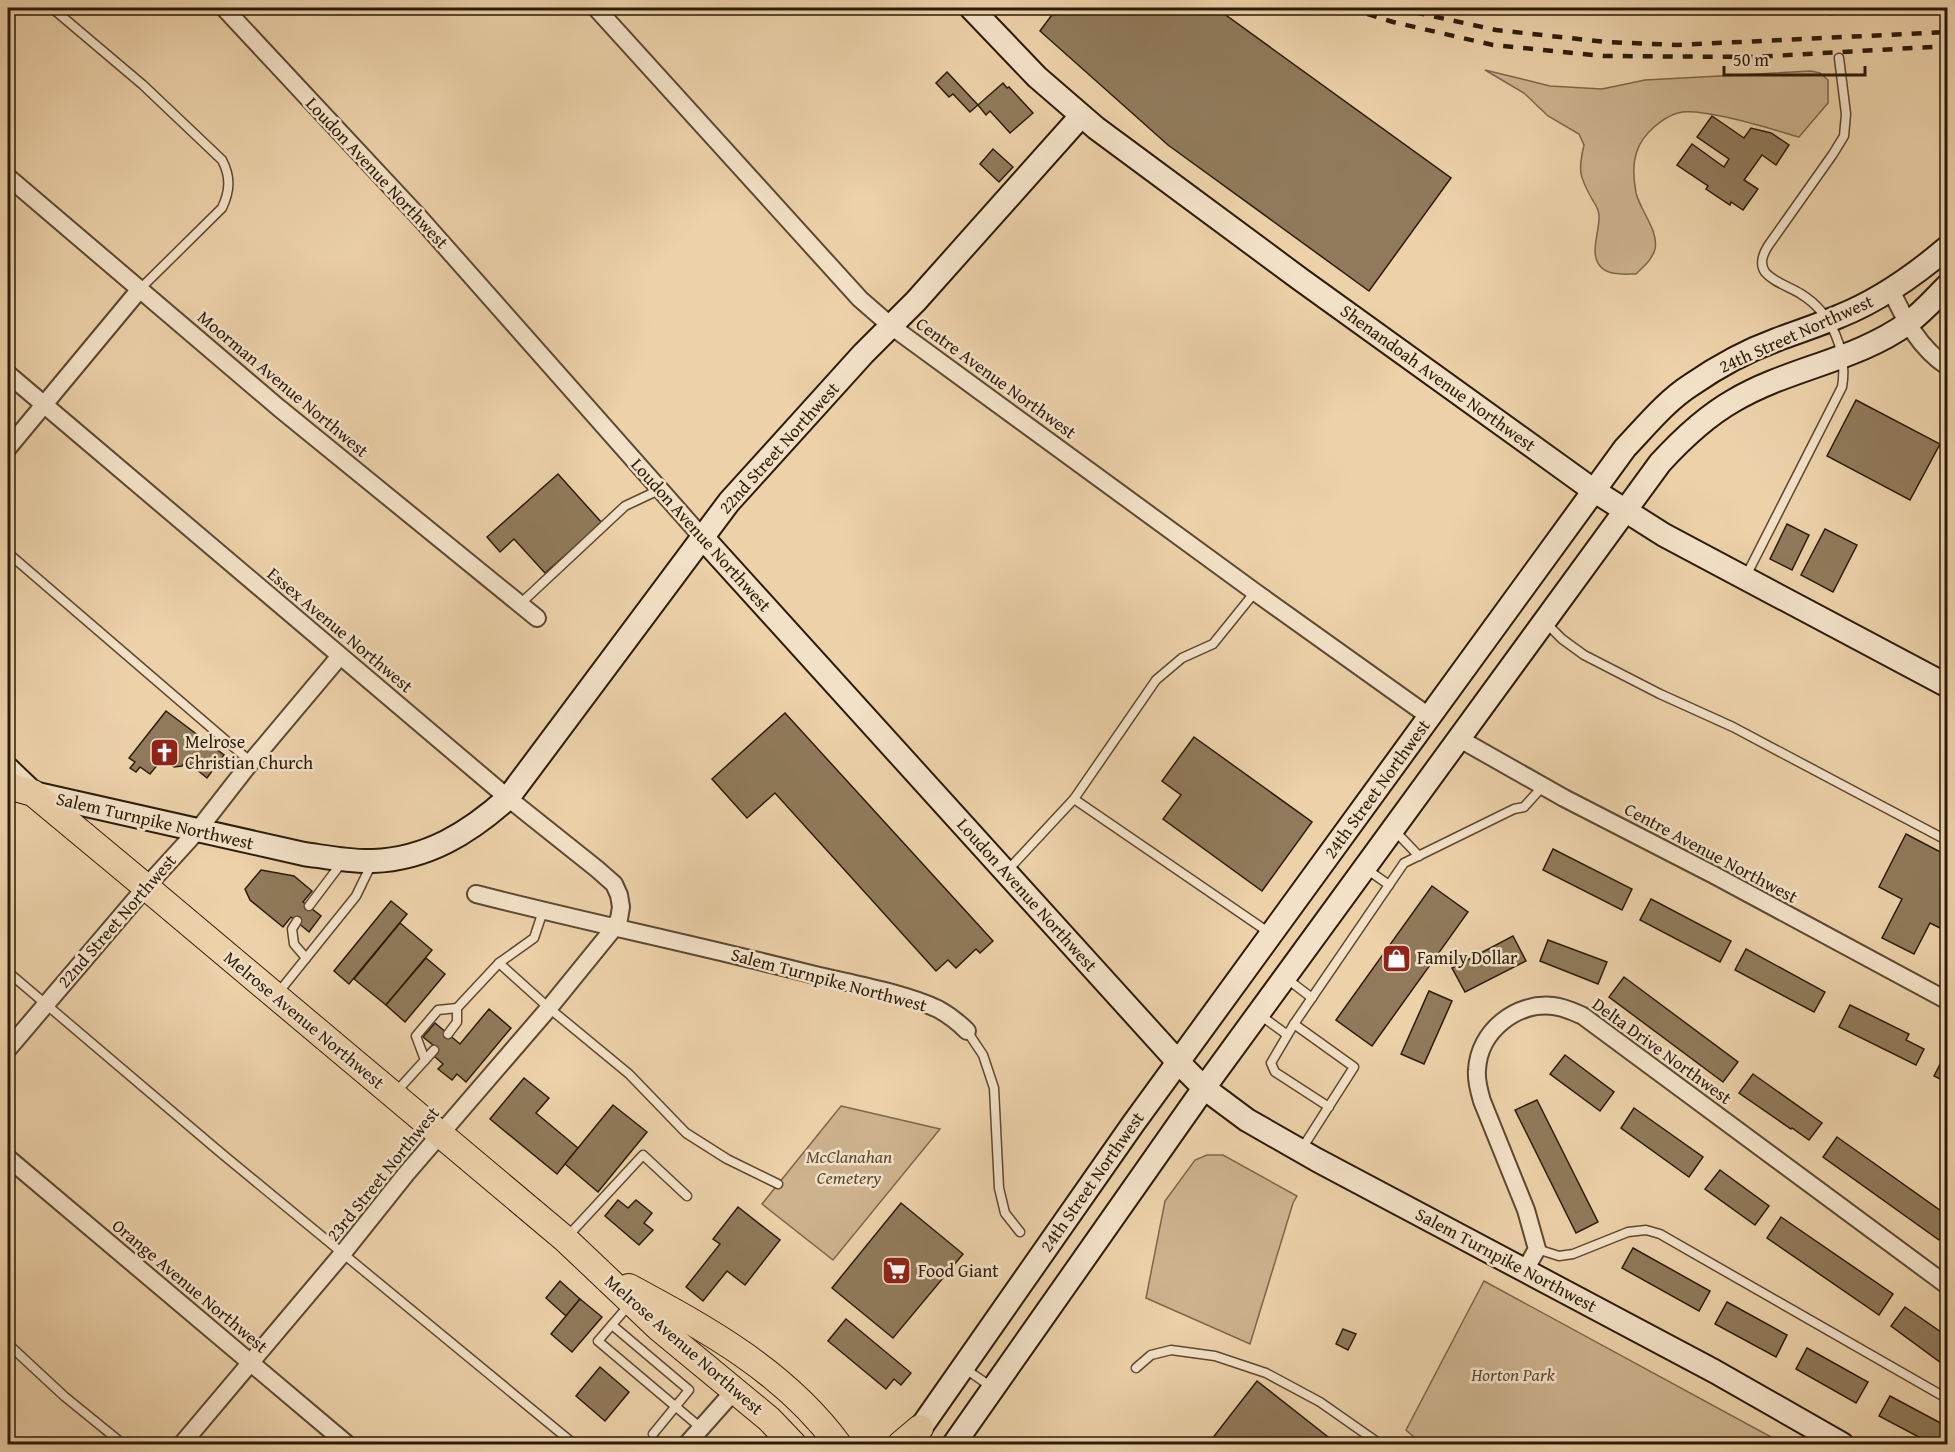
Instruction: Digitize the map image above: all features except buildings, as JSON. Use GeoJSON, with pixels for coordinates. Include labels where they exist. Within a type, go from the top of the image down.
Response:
{"type":"FeatureCollection","features":[{"type":"Feature","properties":{"kind":"main road","name":"Salem Turnpike Northwest"},"geometry":{"type":"LineString","coordinates":[[8,786],[33,793]]}},
{"type":"Feature","properties":{"kind":"main road","name":"Melrose Avenue Northwest"},"geometry":{"type":"LineString","coordinates":[[33,793],[565,1239],[660,1329],[769,1419],[793,1444]]}},
{"type":"Feature","properties":{"kind":"main road","name":"Melrose Avenue Northwest"},"geometry":{"type":"LineString","coordinates":[[600,1272],[671,1309],[740,1352],[791,1392],[825,1439]]}},
{"type":"Feature","properties":{"kind":"main road"},"geometry":{"type":"LineString","coordinates":[[734,1391],[760,1392],[825,1439],[848,1444]]}},
{"type":"Feature","properties":{"kind":"main road"},"geometry":{"type":"LineString","coordinates":[[901,1444],[915,1436]]}},
{"type":"Feature","properties":{"kind":"street","name":"Loudon Avenue Northwest"},"geometry":{"type":"LineString","coordinates":[[224,8],[419,217],[659,490],[1178,1062]]}},
{"type":"Feature","properties":{"kind":"street","name":"Centre Avenue Northwest"},"geometry":{"type":"LineString","coordinates":[[596,8],[860,299],[891,326],[1430,717]]}},
{"type":"Feature","properties":{"kind":"street","name":"Shenandoah Avenue Northwest"},"geometry":{"type":"LineString","coordinates":[[971,8],[1037,77],[1081,116],[1300,279],[1593,490],[1664,535],[1947,686]]}},
{"type":"Feature","properties":{"kind":"street","name":"22nd Street Northwest"},"geometry":{"type":"LineString","coordinates":[[304,854],[344,860],[373,861],[430,850],[483,821],[508,798],[729,502],[862,354],[916,301],[1081,116]]}},
{"type":"Feature","properties":{"kind":"street","name":"Moorman Avenue Northwest"},"geometry":{"type":"LineString","coordinates":[[8,177],[279,408],[537,618]]}},
{"type":"Feature","properties":{"kind":"street","name":"24th Street Northwest"},"geometry":{"type":"LineString","coordinates":[[915,1436],[1133,1124],[1625,447],[1662,408],[1689,386],[1751,351],[1841,316],[1891,290],[1922,269],[1947,248]]}},
{"type":"Feature","properties":{"kind":"street","name":"24th Street Northwest"},"geometry":{"type":"LineString","coordinates":[[954,1444],[1204,1088],[1660,463],[1680,441],[1734,400],[1769,383],[1881,339],[1907,323],[1931,303],[1947,285]]}},
{"type":"Feature","properties":{"kind":"street"},"geometry":{"type":"LineString","coordinates":[[8,447],[140,289]]}},
{"type":"Feature","properties":{"kind":"street"},"geometry":{"type":"LineString","coordinates":[[1891,290],[1915,336],[1928,352],[1947,367]]}},
{"type":"Feature","properties":{"kind":"street","name":"Essex Avenue Northwest"},"geometry":{"type":"LineString","coordinates":[[8,374],[508,798],[614,884],[620,895],[621,907],[619,919],[614,928]]}},
{"type":"Feature","properties":{"kind":"street","name":"22nd Street Northwest"},"geometry":{"type":"LineString","coordinates":[[8,1048],[198,830],[251,762],[340,656]]}},
{"type":"Feature","properties":{"kind":"street","name":"Centre Avenue Northwest"},"geometry":{"type":"LineString","coordinates":[[1458,738],[1543,786],[1947,1001]]}},
{"type":"Feature","properties":{"kind":"street","name":"Melrose Avenue Northwest"},"geometry":{"type":"LineString","coordinates":[[8,769],[33,793]]}},
{"type":"Feature","properties":{"kind":"street","name":"Salem Turnpike Northwest"},"geometry":{"type":"LineString","coordinates":[[33,793],[304,854]]}},
{"type":"Feature","properties":{"kind":"street","name":"Salem Turnpike Northwest"},"geometry":{"type":"LineString","coordinates":[[476,894],[750,958],[902,997],[938,1009],[968,1031]]}},
{"type":"Feature","properties":{"kind":"street","name":"23rd Street Northwest"},"geometry":{"type":"LineString","coordinates":[[182,1444],[614,928]]}},
{"type":"Feature","properties":{"kind":"street","name":"Delta Drive Northwest"},"geometry":{"type":"LineString","coordinates":[[1537,1249],[1523,1200],[1482,1101],[1477,1069],[1480,1052],[1488,1036],[1498,1025],[1515,1012],[1532,1006],[1553,1006],[1583,1016],[1947,1286]]}},
{"type":"Feature","properties":{"kind":"street","name":"Salem Turnpike Northwest"},"geometry":{"type":"LineString","coordinates":[[1178,1062],[1204,1088],[1241,1117],[1714,1371],[1842,1444]]}},
{"type":"Feature","properties":{"kind":"street","name":"Orange Avenue Northwest"},"geometry":{"type":"LineString","coordinates":[[8,1158],[347,1444]]}},
{"type":"Feature","properties":{"kind":"street"},"geometry":{"type":"LineString","coordinates":[[1525,1270],[1537,1249]]}},
{"type":"Feature","properties":{"kind":"street"},"geometry":{"type":"LineString","coordinates":[[687,1444],[734,1391]]}},
{"type":"Feature","properties":{"kind":"lane"},"geometry":{"type":"LineString","coordinates":[[52,8],[143,85],[222,160],[227,170],[230,183],[228,196],[222,208],[140,289]]}},
{"type":"Feature","properties":{"kind":"lane"},"geometry":{"type":"LineString","coordinates":[[1744,579],[1842,387],[1845,371],[1829,320],[1813,302],[1772,278],[1762,264],[1763,255],[1768,246],[1844,136],[1846,114],[1839,58]]}},
{"type":"Feature","properties":{"kind":"lane"},"geometry":{"type":"LineString","coordinates":[[520,604],[625,506],[659,490]]}},
{"type":"Feature","properties":{"kind":"lane"},"geometry":{"type":"LineString","coordinates":[[8,554],[251,762]]}},
{"type":"Feature","properties":{"kind":"lane"},"geometry":{"type":"LineString","coordinates":[[1006,872],[1074,799],[1156,680],[1182,658],[1213,644],[1256,592]]}},
{"type":"Feature","properties":{"kind":"lane"},"geometry":{"type":"LineString","coordinates":[[1544,620],[1562,639],[1584,655],[1660,694],[1733,727],[1947,841]]}},
{"type":"Feature","properties":{"kind":"lane"},"geometry":{"type":"LineString","coordinates":[[1329,1107],[1275,1072],[1270,1063],[1286,1034],[1404,863],[1514,809],[1524,807],[1543,786]]}},
{"type":"Feature","properties":{"kind":"lane"},"geometry":{"type":"LineString","coordinates":[[1074,799],[1271,934]]}},
{"type":"Feature","properties":{"kind":"lane"},"geometry":{"type":"LineString","coordinates":[[1393,829],[1419,856]]}},
{"type":"Feature","properties":{"kind":"lane"},"geometry":{"type":"LineString","coordinates":[[309,906],[344,860]]}},
{"type":"Feature","properties":{"kind":"lane"},"geometry":{"type":"LineString","coordinates":[[276,996],[356,896],[373,861]]}},
{"type":"Feature","properties":{"kind":"lane"},"geometry":{"type":"LineString","coordinates":[[1364,868],[1389,885]]}},
{"type":"Feature","properties":{"kind":"lane"},"geometry":{"type":"LineString","coordinates":[[425,1060],[416,1036],[438,1010],[457,1008],[500,963],[534,938],[543,911]]}},
{"type":"Feature","properties":{"kind":"lane"},"geometry":{"type":"LineString","coordinates":[[297,921],[292,929],[294,944],[306,958]]}},
{"type":"Feature","properties":{"kind":"lane"},"geometry":{"type":"LineString","coordinates":[[500,963],[549,1008],[629,1074],[686,1133],[727,1159],[778,1184]]}},
{"type":"Feature","properties":{"kind":"lane"},"geometry":{"type":"LineString","coordinates":[[8,972],[221,1153],[574,1444]]}},
{"type":"Feature","properties":{"kind":"lane"},"geometry":{"type":"LineString","coordinates":[[1286,978],[1312,998]]}},
{"type":"Feature","properties":{"kind":"lane"},"geometry":{"type":"LineString","coordinates":[[448,1034],[457,1022],[457,1008]]}},
{"type":"Feature","properties":{"kind":"lane"},"geometry":{"type":"LineString","coordinates":[[1259,1014],[1286,1034]]}},
{"type":"Feature","properties":{"kind":"lane"},"geometry":{"type":"LineString","coordinates":[[1294,1024],[1354,1067],[1301,1150]]}},
{"type":"Feature","properties":{"kind":"lane","name":"Salem Turnpike Northwest"},"geometry":{"type":"LineString","coordinates":[[968,1031],[983,1055],[994,1088],[999,1188],[1005,1213],[1020,1232]]}},
{"type":"Feature","properties":{"kind":"lane"},"geometry":{"type":"LineString","coordinates":[[393,1095],[434,1050]]}},
{"type":"Feature","properties":{"kind":"lane"},"geometry":{"type":"LineString","coordinates":[[565,1239],[643,1155],[687,1196]]}},
{"type":"Feature","properties":{"kind":"lane"},"geometry":{"type":"LineString","coordinates":[[1537,1249],[1558,1256],[1573,1254],[1628,1232],[1646,1230],[1660,1234],[1947,1399]]}},
{"type":"Feature","properties":{"kind":"lane"},"geometry":{"type":"LineString","coordinates":[[631,1302],[598,1341],[701,1428]]}},
{"type":"Feature","properties":{"kind":"lane"},"geometry":{"type":"LineString","coordinates":[[612,1325],[689,1390],[653,1434]]}},
{"type":"Feature","properties":{"kind":"lane"},"geometry":{"type":"LineString","coordinates":[[8,1344],[64,1396],[123,1444]]}},
{"type":"Feature","properties":{"kind":"lane"},"geometry":{"type":"LineString","coordinates":[[1136,1368],[1151,1355],[1171,1350],[1215,1356],[1266,1373],[1320,1402],[1380,1444]]}},
{"type":"Feature","properties":{"kind":"lane"},"geometry":{"type":"LineString","coordinates":[[963,1368],[993,1389]]}},
{"type":"Feature","properties":{"kind":"green space"},"geometry":{"type":"Polygon","coordinates":[[[1485,70],[1550,86],[1602,89],[1645,80],[1811,71],[1820,73],[1828,80],[1828,103],[1799,137],[1703,113],[1678,113],[1658,124],[1639,146],[1634,161],[1636,193],[1652,228],[1655,242],[1654,253],[1636,274],[1616,274],[1603,269],[1595,255],[1599,213],[1582,178],[1580,167],[1584,145],[1579,134],[1548,116],[1524,93],[1485,70]]]}},
{"type":"Feature","properties":{"kind":"green space","name":"McClanahan Cemetery"},"geometry":{"type":"Polygon","coordinates":[[[841,1106],[940,1129],[833,1260],[762,1204],[841,1106]]]}},
{"type":"Feature","properties":{"kind":"green space"},"geometry":{"type":"Polygon","coordinates":[[[1207,1155],[1223,1155],[1297,1196],[1250,1344],[1146,1298],[1165,1201],[1195,1160],[1207,1155]]]}},
{"type":"Feature","properties":{"kind":"green space","name":"Horton Park"},"geometry":{"type":"Polygon","coordinates":[[[1484,1281],[1784,1444],[1422,1444],[1406,1430],[1484,1281]]]}},
{"type":"Feature","properties":{"kind":"railway"},"geometry":{"type":"LineString","coordinates":[[1348,8],[1393,22],[1493,45],[1604,56],[1754,57],[1948,46]]}},
{"type":"Feature","properties":{"kind":"railway"},"geometry":{"type":"LineString","coordinates":[[1395,8],[1496,30],[1606,42],[1677,45],[1948,32]]}},
{"type":"Feature","properties":{"kind":"place","name":"Melrose Christian Church"},"geometry":{"type":"Point","coordinates":[164,752]}},
{"type":"Feature","properties":{"kind":"place","name":"Family Dollar"},"geometry":{"type":"Point","coordinates":[1396,958]}},
{"type":"Feature","properties":{"kind":"place","name":"Food Giant"},"geometry":{"type":"Point","coordinates":[897,1271]}}]}
